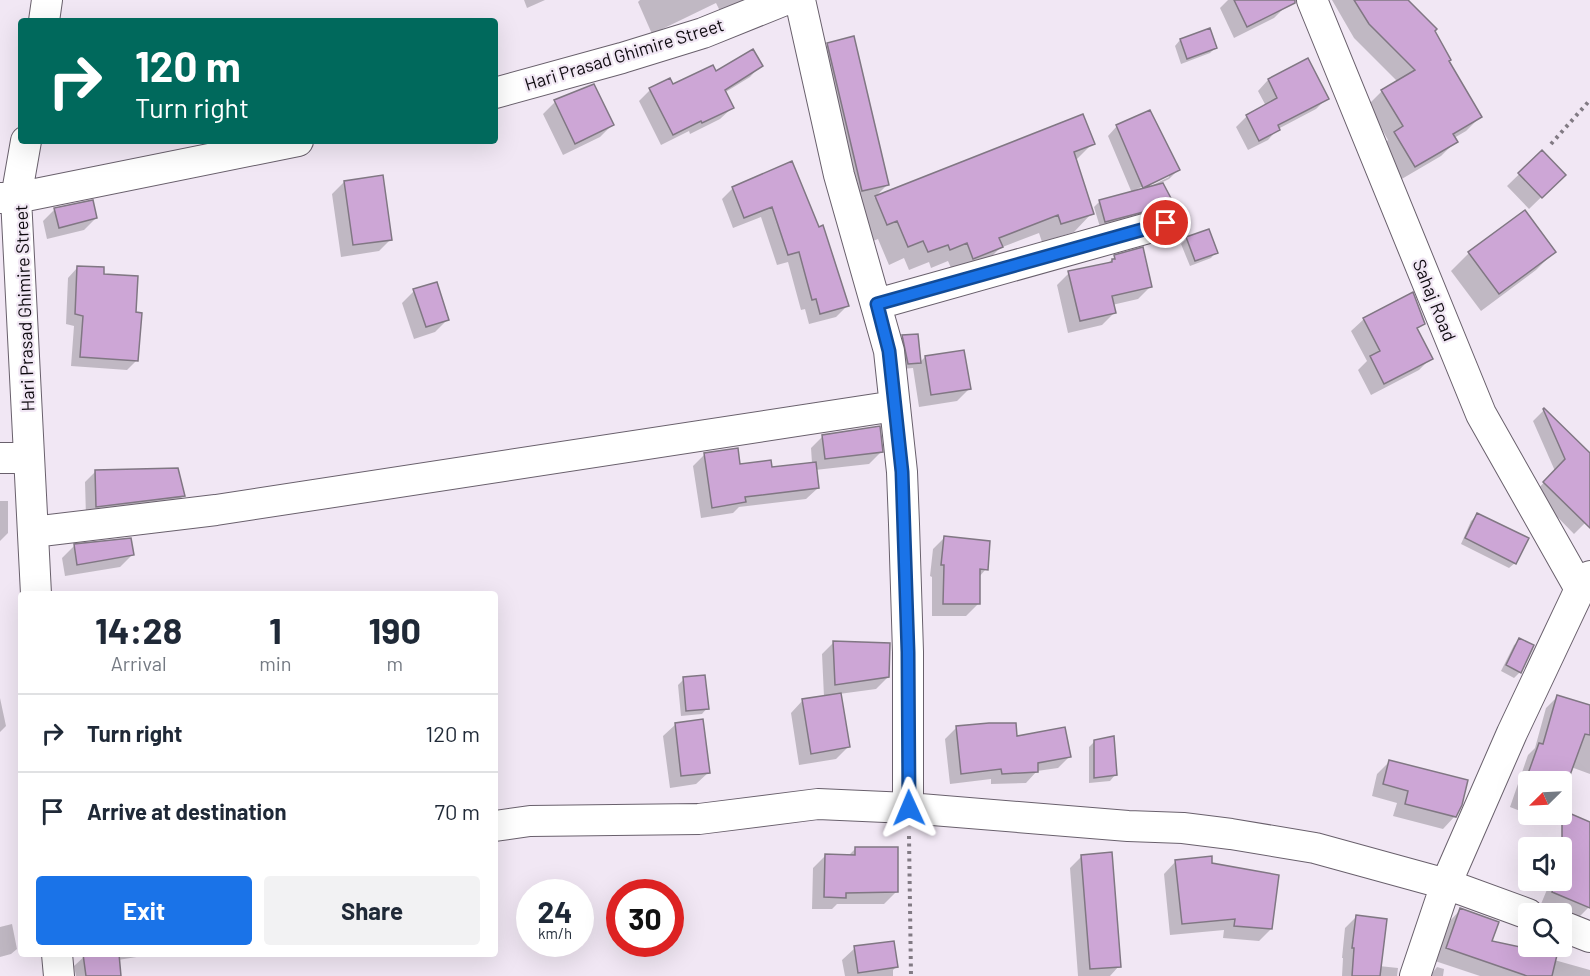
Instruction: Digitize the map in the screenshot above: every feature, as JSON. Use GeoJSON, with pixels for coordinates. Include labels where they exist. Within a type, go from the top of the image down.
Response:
{"type":"FeatureCollection","features":[{"type":"Feature","properties":{"kind":"street"},"geometry":{"type":"LineString","coordinates":[[44,18],[47,0]]}},
{"type":"Feature","properties":{"kind":"street","name":"Hari Prasad Ghimire Street"},"geometry":{"type":"LineString","coordinates":[[498,92],[703,33],[785,0]]}},
{"type":"Feature","properties":{"kind":"street"},"geometry":{"type":"LineString","coordinates":[[800,0],[839,175],[889,351],[902,472],[907,583],[909,808]]}},
{"type":"Feature","properties":{"kind":"street","name":"Sahaj Road"},"geometry":{"type":"LineString","coordinates":[[1312,0],[1481,414],[1585,583]]}},
{"type":"Feature","properties":{"kind":"street"},"geometry":{"type":"LineString","coordinates":[[8,198],[25,144]]}},
{"type":"Feature","properties":{"kind":"street","name":"Hari Prasad Ghimire Street"},"geometry":{"type":"LineString","coordinates":[[36,591],[29,458],[8,198],[283,144]]}},
{"type":"Feature","properties":{"kind":"street"},"geometry":{"type":"LineString","coordinates":[[877,304],[1166,223]]}},
{"type":"Feature","properties":{"kind":"street"},"geometry":{"type":"LineString","coordinates":[[33,532],[216,510],[894,406]]}},
{"type":"Feature","properties":{"kind":"street"},"geometry":{"type":"LineString","coordinates":[[0,458],[29,458]]}},
{"type":"Feature","properties":{"kind":"street"},"geometry":{"type":"LineString","coordinates":[[1415,976],[1446,884],[1512,733],[1585,583]]}},
{"type":"Feature","properties":{"kind":"street"},"geometry":{"type":"LineString","coordinates":[[498,825],[530,820],[699,819],[818,804],[909,808],[1116,825],[1183,828],[1315,848],[1446,884],[1518,910]]}},
{"type":"Feature","properties":{"kind":"street"},"geometry":{"type":"LineString","coordinates":[[1572,931],[1590,937]]}},
{"type":"Feature","properties":{"kind":"street"},"geometry":{"type":"LineString","coordinates":[[57,957],[59,976]]}},
{"type":"Feature","properties":{"kind":"path"},"geometry":{"type":"LineString","coordinates":[[1551,144],[1590,100]]}},
{"type":"Feature","properties":{"kind":"path"},"geometry":{"type":"LineString","coordinates":[[909,808],[911,976]]}},
{"type":"Feature","properties":{"kind":"building"},"geometry":{"type":"Polygon","coordinates":[[[1234,0],[1295,0],[1295,3],[1247,27],[1234,0]]]}},
{"type":"Feature","properties":{"kind":"building"},"geometry":{"type":"Polygon","coordinates":[[[1354,0],[1408,0],[1437,29],[1435,31],[1451,60],[1449,61],[1482,117],[1453,134],[1458,142],[1415,167],[1394,132],[1403,126],[1381,90],[1415,70],[1369,24],[1354,0]]]}},
{"type":"Feature","properties":{"kind":"building"},"geometry":{"type":"Polygon","coordinates":[[[1210,28],[1217,48],[1187,59],[1180,39],[1210,28]]]}},
{"type":"Feature","properties":{"kind":"building"},"geometry":{"type":"Polygon","coordinates":[[[854,36],[889,185],[862,191],[827,43],[854,36]]]}},
{"type":"Feature","properties":{"kind":"building"},"geometry":{"type":"Polygon","coordinates":[[[753,49],[763,66],[725,90],[734,108],[673,135],[649,88],[670,78],[673,84],[713,65],[716,71],[753,49]]]}},
{"type":"Feature","properties":{"kind":"building"},"geometry":{"type":"Polygon","coordinates":[[[1308,58],[1329,99],[1278,125],[1280,130],[1259,141],[1246,115],[1277,98],[1268,79],[1308,58]]]}},
{"type":"Feature","properties":{"kind":"building"},"geometry":{"type":"Polygon","coordinates":[[[594,84],[614,125],[575,144],[554,100],[594,84]]]}},
{"type":"Feature","properties":{"kind":"building"},"geometry":{"type":"Polygon","coordinates":[[[1150,110],[1180,170],[1143,188],[1116,125],[1150,110]]]}},
{"type":"Feature","properties":{"kind":"building"},"geometry":{"type":"Polygon","coordinates":[[[1083,114],[1095,144],[1074,152],[1094,214],[1061,224],[1058,215],[999,238],[1003,247],[973,259],[967,243],[950,250],[948,245],[928,252],[923,241],[908,247],[897,221],[887,225],[875,196],[1083,114]]]}},
{"type":"Feature","properties":{"kind":"building"},"geometry":{"type":"Polygon","coordinates":[[[1542,150],[1566,175],[1542,198],[1518,173],[1542,150]]]}},
{"type":"Feature","properties":{"kind":"building"},"geometry":{"type":"Polygon","coordinates":[[[792,161],[819,227],[823,225],[849,306],[820,314],[816,299],[812,300],[799,252],[788,255],[772,207],[744,218],[732,187],[792,161]]]}},
{"type":"Feature","properties":{"kind":"building"},"geometry":{"type":"Polygon","coordinates":[[[383,175],[392,240],[353,245],[344,181],[383,175]]]}},
{"type":"Feature","properties":{"kind":"building"},"geometry":{"type":"Polygon","coordinates":[[[1163,183],[1174,204],[1105,222],[1099,200],[1163,183]]]}},
{"type":"Feature","properties":{"kind":"building"},"geometry":{"type":"Polygon","coordinates":[[[93,200],[97,218],[59,228],[54,208],[93,200]]]}},
{"type":"Feature","properties":{"kind":"building"},"geometry":{"type":"Polygon","coordinates":[[[1525,210],[1556,252],[1499,294],[1468,252],[1525,210]]]}},
{"type":"Feature","properties":{"kind":"building"},"geometry":{"type":"Polygon","coordinates":[[[1209,229],[1218,253],[1195,261],[1186,237],[1209,229]]]}},
{"type":"Feature","properties":{"kind":"building"},"geometry":{"type":"Polygon","coordinates":[[[1143,247],[1152,287],[1112,296],[1116,313],[1080,321],[1068,271],[1112,262],[1112,259],[1115,259],[1114,255],[1143,247]]]}},
{"type":"Feature","properties":{"kind":"building"},"geometry":{"type":"Polygon","coordinates":[[[77,266],[104,267],[104,274],[138,276],[136,312],[142,313],[138,361],[80,357],[83,316],[75,314],[77,266]]]}},
{"type":"Feature","properties":{"kind":"building"},"geometry":{"type":"Polygon","coordinates":[[[437,282],[449,320],[426,327],[413,289],[437,282]]]}},
{"type":"Feature","properties":{"kind":"building"},"geometry":{"type":"Polygon","coordinates":[[[1413,292],[1425,324],[1417,328],[1433,359],[1384,384],[1370,356],[1380,351],[1363,318],[1413,292]]]}},
{"type":"Feature","properties":{"kind":"building"},"geometry":{"type":"Polygon","coordinates":[[[918,334],[921,363],[908,364],[902,335],[918,334]]]}},
{"type":"Feature","properties":{"kind":"building"},"geometry":{"type":"Polygon","coordinates":[[[964,350],[971,389],[931,395],[925,356],[964,350]]]}},
{"type":"Feature","properties":{"kind":"building"},"geometry":{"type":"Polygon","coordinates":[[[1544,408],[1590,453],[1590,528],[1543,482],[1565,459],[1544,408]]]}},
{"type":"Feature","properties":{"kind":"building"},"geometry":{"type":"Polygon","coordinates":[[[880,426],[883,452],[825,459],[822,435],[880,426]]]}},
{"type":"Feature","properties":{"kind":"building"},"geometry":{"type":"Polygon","coordinates":[[[738,448],[740,464],[771,460],[772,467],[816,462],[819,488],[745,497],[746,502],[712,508],[704,453],[738,448]]]}},
{"type":"Feature","properties":{"kind":"building"},"geometry":{"type":"Polygon","coordinates":[[[178,468],[185,496],[96,507],[95,470],[178,468]]]}},
{"type":"Feature","properties":{"kind":"building"},"geometry":{"type":"Polygon","coordinates":[[[1477,513],[1529,538],[1516,564],[1465,538],[1477,513]]]}},
{"type":"Feature","properties":{"kind":"building"},"geometry":{"type":"Polygon","coordinates":[[[944,536],[990,541],[988,570],[980,569],[980,604],[943,604],[944,565],[941,565],[944,536]]]}},
{"type":"Feature","properties":{"kind":"building"},"geometry":{"type":"Polygon","coordinates":[[[131,538],[134,555],[77,565],[74,544],[131,538]]]}},
{"type":"Feature","properties":{"kind":"building"},"geometry":{"type":"Polygon","coordinates":[[[1519,638],[1534,645],[1521,673],[1506,665],[1519,638]]]}},
{"type":"Feature","properties":{"kind":"building"},"geometry":{"type":"Polygon","coordinates":[[[833,641],[890,643],[889,677],[835,685],[833,641]]]}},
{"type":"Feature","properties":{"kind":"building"},"geometry":{"type":"Polygon","coordinates":[[[705,675],[709,709],[686,711],[683,677],[705,675]]]}},
{"type":"Feature","properties":{"kind":"building"},"geometry":{"type":"Polygon","coordinates":[[[841,693],[850,747],[811,754],[802,699],[841,693]]]}},
{"type":"Feature","properties":{"kind":"building"},"geometry":{"type":"Polygon","coordinates":[[[1557,695],[1590,705],[1590,735],[1585,734],[1571,771],[1529,771],[1539,743],[1543,744],[1557,695]]]}},
{"type":"Feature","properties":{"kind":"building"},"geometry":{"type":"Polygon","coordinates":[[[703,719],[710,773],[681,776],[675,723],[703,719]]]}},
{"type":"Feature","properties":{"kind":"building"},"geometry":{"type":"Polygon","coordinates":[[[1016,723],[1017,736],[1065,727],[1071,757],[1038,763],[1038,772],[1002,774],[1001,769],[961,774],[956,726],[1016,723]]]}},
{"type":"Feature","properties":{"kind":"building"},"geometry":{"type":"Polygon","coordinates":[[[1114,736],[1117,775],[1094,778],[1094,740],[1114,736]]]}},
{"type":"Feature","properties":{"kind":"building"},"geometry":{"type":"Polygon","coordinates":[[[1389,760],[1468,780],[1462,805],[1456,817],[1405,804],[1408,791],[1383,784],[1389,760]]]}},
{"type":"Feature","properties":{"kind":"building"},"geometry":{"type":"Polygon","coordinates":[[[1572,814],[1590,822],[1590,908],[1552,892],[1572,891],[1572,837],[1562,837],[1562,825],[1572,825],[1572,814]]]}},
{"type":"Feature","properties":{"kind":"building"},"geometry":{"type":"Polygon","coordinates":[[[855,847],[898,847],[898,892],[846,893],[846,898],[824,897],[825,854],[855,855],[855,847]]]}},
{"type":"Feature","properties":{"kind":"building"},"geometry":{"type":"Polygon","coordinates":[[[1112,852],[1121,967],[1090,969],[1081,855],[1112,852]]]}},
{"type":"Feature","properties":{"kind":"building"},"geometry":{"type":"Polygon","coordinates":[[[1212,856],[1212,863],[1279,875],[1272,929],[1234,926],[1235,919],[1182,924],[1175,860],[1212,856]]]}},
{"type":"Feature","properties":{"kind":"building"},"geometry":{"type":"Polygon","coordinates":[[[1460,908],[1499,922],[1492,941],[1518,947],[1518,957],[1557,957],[1552,976],[1527,976],[1446,948],[1460,908]]]}},
{"type":"Feature","properties":{"kind":"building"},"geometry":{"type":"Polygon","coordinates":[[[1356,915],[1387,919],[1380,976],[1352,976],[1354,948],[1352,948],[1356,915]]]}},
{"type":"Feature","properties":{"kind":"building"},"geometry":{"type":"Polygon","coordinates":[[[894,941],[898,967],[858,973],[854,946],[894,941]]]}},
{"type":"Feature","properties":{"kind":"building"},"geometry":{"type":"Polygon","coordinates":[[[83,957],[119,957],[121,976],[86,976],[83,957]]]}},
{"type":"Feature","properties":{"kind":"route"},"geometry":{"type":"LineString","coordinates":[[909,808],[907,583],[902,472],[889,351],[877,304],[1166,223]]}}]}
